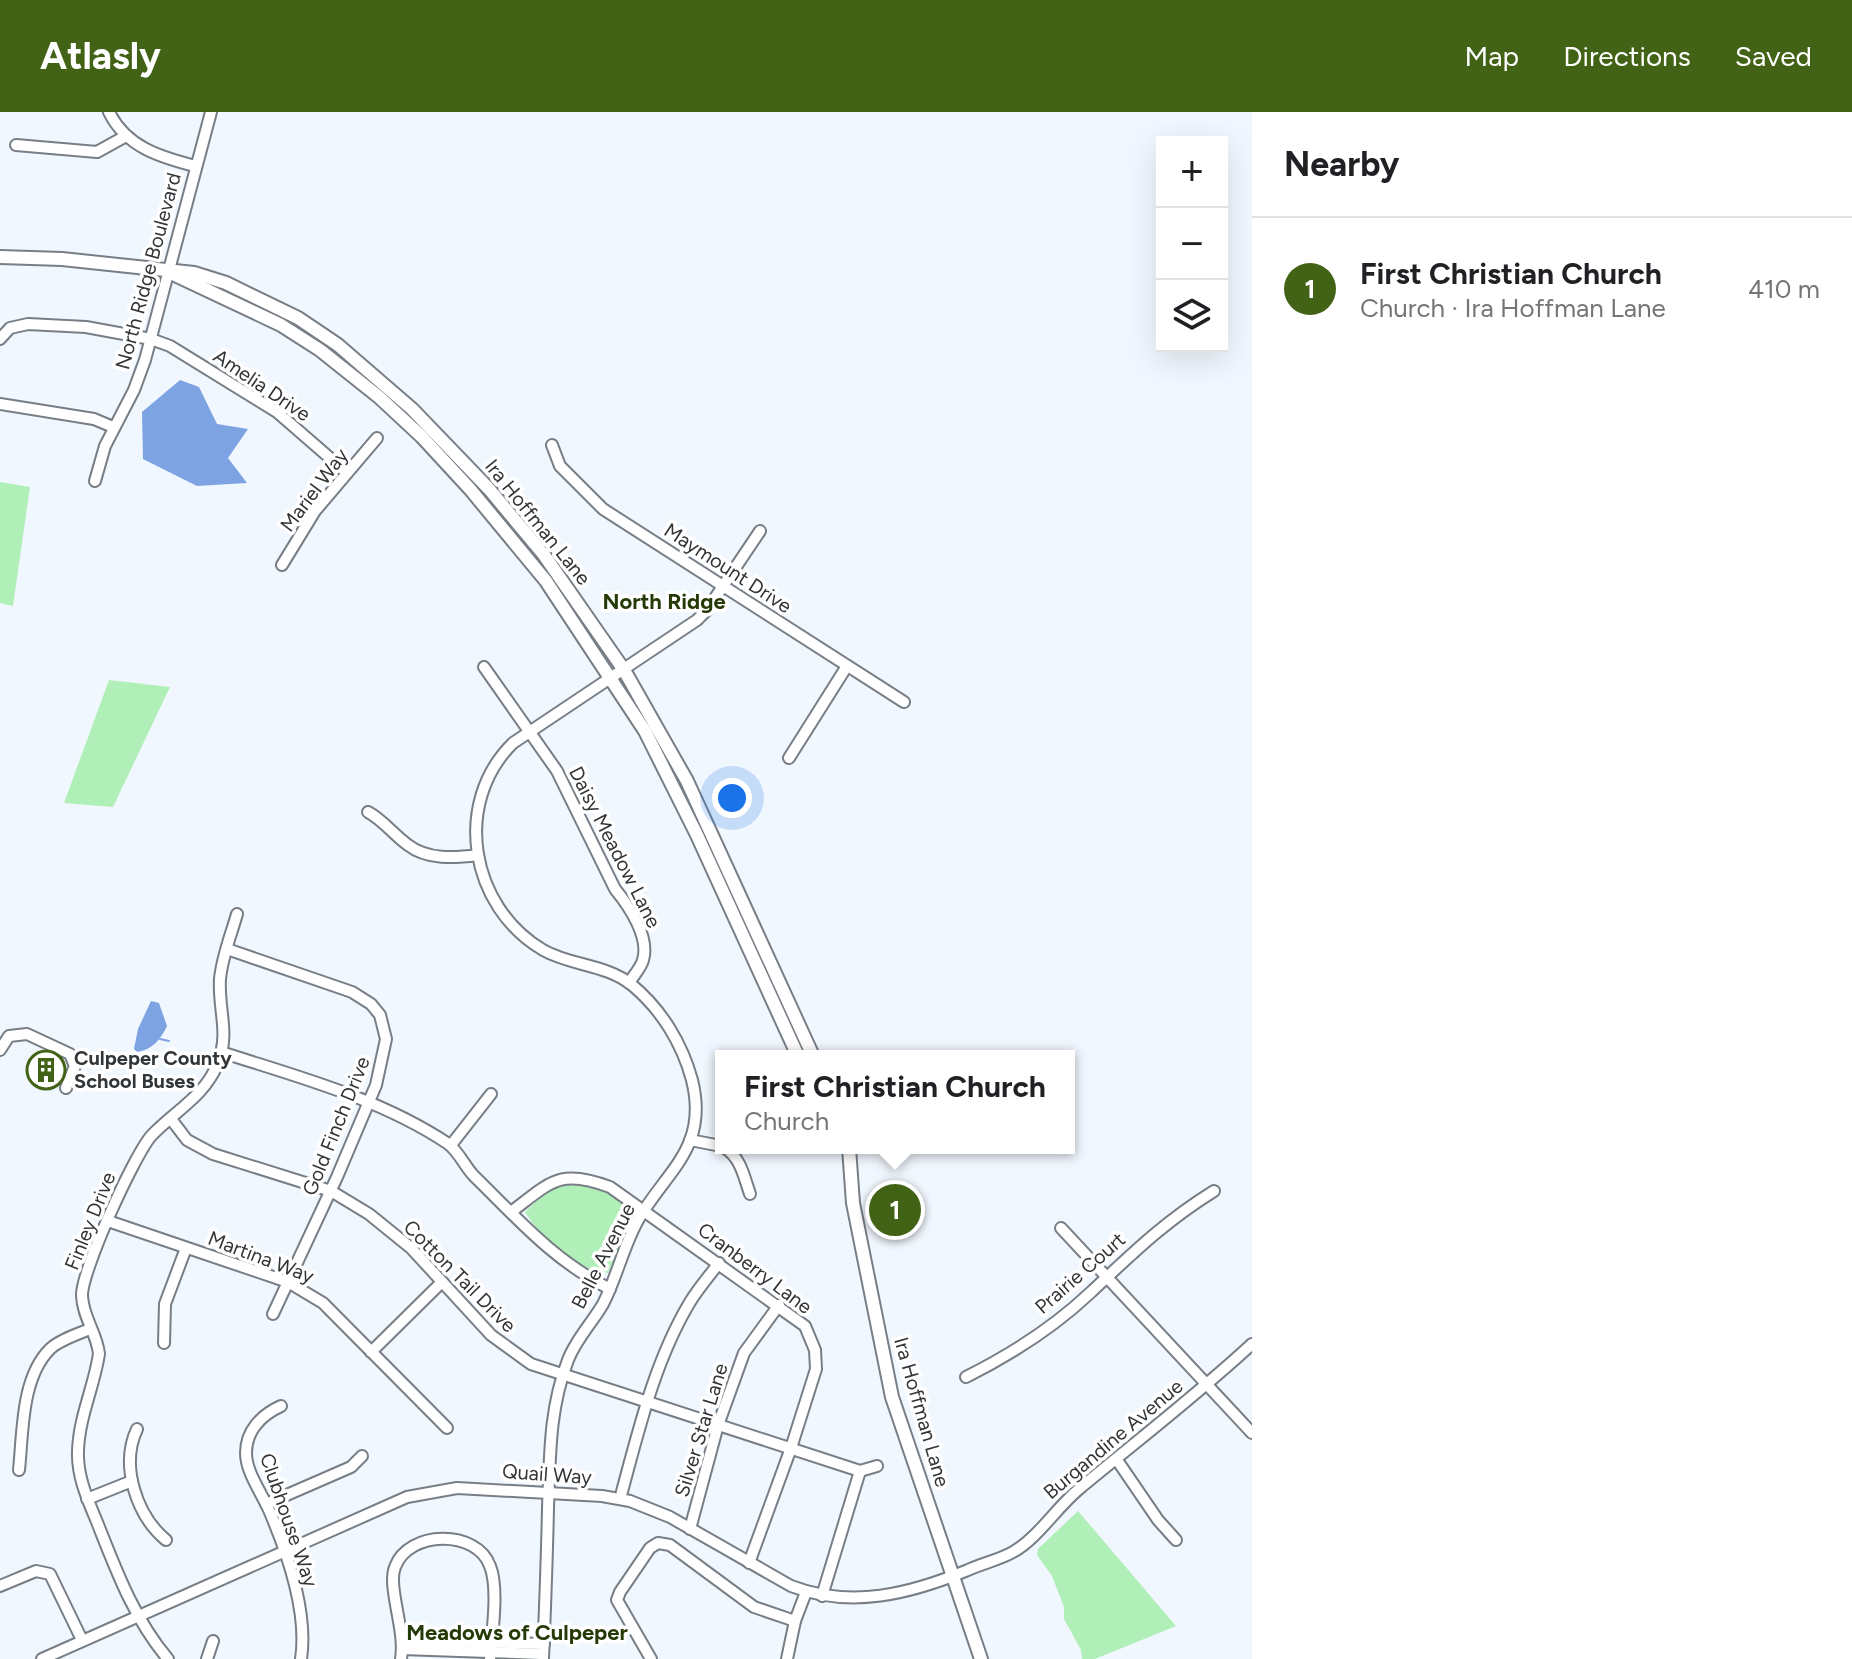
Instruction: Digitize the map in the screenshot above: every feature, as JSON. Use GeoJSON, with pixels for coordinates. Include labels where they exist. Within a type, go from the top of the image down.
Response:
{"type":"FeatureCollection","features":[{"type":"Feature","properties":{"kind":"main road","name":"Ira Hoffman Lane"},"geometry":{"type":"LineString","coordinates":[[0,257],[62,259],[194,273],[226,283],[298,318],[338,345],[412,409],[489,489],[544,555],[624,670],[687,781],[810,1050]]}},
{"type":"Feature","properties":{"kind":"main road","name":"Ira Hoffman Lane"},"geometry":{"type":"LineString","coordinates":[[167,271],[281,325],[320,350],[411,426],[470,489],[546,581],[645,731],[691,822],[795,1050]]}},
{"type":"Feature","properties":{"kind":"main road","name":"Ira Hoffman Lane"},"geometry":{"type":"LineString","coordinates":[[842,1154],[851,1169]]}},
{"type":"Feature","properties":{"kind":"main road","name":"Ira Hoffman Lane"},"geometry":{"type":"LineString","coordinates":[[850,1154],[853,1203],[898,1418],[981,1659]]}},
{"type":"Feature","properties":{"kind":"street"},"geometry":{"type":"LineString","coordinates":[[109,112],[126,136],[143,149],[195,166]]}},
{"type":"Feature","properties":{"kind":"street","name":"North Ridge Boulevard"},"geometry":{"type":"LineString","coordinates":[[95,481],[113,427],[134,390],[151,339],[211,112]]}},
{"type":"Feature","properties":{"kind":"street"},"geometry":{"type":"LineString","coordinates":[[16,145],[97,152],[126,136]]}},
{"type":"Feature","properties":{"kind":"street","name":"Amelia Drive"},"geometry":{"type":"LineString","coordinates":[[0,339],[10,328],[28,324],[86,327],[151,339],[170,346],[277,412],[346,472]]}},
{"type":"Feature","properties":{"kind":"street"},"geometry":{"type":"LineString","coordinates":[[0,404],[94,419],[113,427]]}},
{"type":"Feature","properties":{"kind":"street","name":"Mariel Way"},"geometry":{"type":"LineString","coordinates":[[282,565],[315,511],[377,438]]}},
{"type":"Feature","properties":{"kind":"street","name":"Maymount Drive"},"geometry":{"type":"LineString","coordinates":[[552,445],[560,466],[597,505],[904,702]]}},
{"type":"Feature","properties":{"kind":"street","name":"Belle Avenue"},"geometry":{"type":"LineString","coordinates":[[543,1652],[552,1416],[562,1375],[574,1345],[597,1314],[610,1289],[630,1235],[666,1183],[690,1140],[695,1101],[689,1072],[658,1010],[629,983],[606,970],[549,953],[518,931],[493,899],[485,884],[478,855],[476,819],[488,778],[505,751],[529,730],[697,620],[760,531]]}},
{"type":"Feature","properties":{"kind":"street"},"geometry":{"type":"LineString","coordinates":[[789,758],[847,666]]}},
{"type":"Feature","properties":{"kind":"street","name":"Daisy Meadow Lane"},"geometry":{"type":"LineString","coordinates":[[484,667],[557,771],[615,889],[627,904],[644,946],[643,962],[629,983]]}},
{"type":"Feature","properties":{"kind":"street"},"geometry":{"type":"LineString","coordinates":[[368,812],[411,848],[433,856],[459,858],[478,855]]}},
{"type":"Feature","properties":{"kind":"street","name":"Finley Drive"},"geometry":{"type":"LineString","coordinates":[[168,1659],[138,1616],[114,1566],[79,1475],[78,1450],[84,1407],[99,1354],[84,1316],[82,1292],[108,1221],[145,1142],[188,1106],[218,1064],[225,1035],[220,981],[237,914]]}},
{"type":"Feature","properties":{"kind":"street","name":"Gold Finch Drive"},"geometry":{"type":"LineString","coordinates":[[227,949],[352,992],[371,1004],[380,1015],[386,1039],[369,1101],[273,1314]]}},
{"type":"Feature","properties":{"kind":"street"},"geometry":{"type":"LineString","coordinates":[[0,1050],[9,1036],[21,1033],[70,1054],[75,1066],[66,1088]]}},
{"type":"Feature","properties":{"kind":"street"},"geometry":{"type":"LineString","coordinates":[[221,1052],[369,1101],[451,1145],[467,1169],[566,1264],[610,1289]]}},
{"type":"Feature","properties":{"kind":"street"},"geometry":{"type":"LineString","coordinates":[[451,1145],[491,1094]]}},
{"type":"Feature","properties":{"kind":"street","name":"Cotton Tail Drive"},"geometry":{"type":"LineString","coordinates":[[171,1119],[187,1140],[213,1154],[331,1191],[369,1214],[411,1248],[491,1335],[531,1364],[860,1471]]}},
{"type":"Feature","properties":{"kind":"street"},"geometry":{"type":"LineString","coordinates":[[690,1140],[715,1145]]}},
{"type":"Feature","properties":{"kind":"street"},"geometry":{"type":"LineString","coordinates":[[733,1154],[750,1194]]}},
{"type":"Feature","properties":{"kind":"street","name":"Cranberry Lane"},"geometry":{"type":"LineString","coordinates":[[511,1212],[554,1180],[582,1177],[610,1187],[805,1326],[815,1350],[816,1369],[749,1563]]}},
{"type":"Feature","properties":{"kind":"street","name":"Prairie Court"},"geometry":{"type":"LineString","coordinates":[[966,1377],[1002,1359],[1090,1293],[1105,1276],[1177,1214],[1214,1191]]}},
{"type":"Feature","properties":{"kind":"street","name":"Martina Way"},"geometry":{"type":"LineString","coordinates":[[108,1221],[288,1282],[323,1303],[447,1428]]}},
{"type":"Feature","properties":{"kind":"street"},"geometry":{"type":"LineString","coordinates":[[1061,1228],[1252,1433]]}},
{"type":"Feature","properties":{"kind":"street"},"geometry":{"type":"LineString","coordinates":[[164,1343],[165,1304],[186,1248]]}},
{"type":"Feature","properties":{"kind":"street"},"geometry":{"type":"LineString","coordinates":[[620,1499],[647,1402],[670,1341],[690,1302],[719,1263]]}},
{"type":"Feature","properties":{"kind":"street"},"geometry":{"type":"LineString","coordinates":[[371,1352],[442,1282]]}},
{"type":"Feature","properties":{"kind":"street","name":"Silver Star Lane"},"geometry":{"type":"LineString","coordinates":[[690,1529],[718,1425],[744,1353],[779,1305]]}},
{"type":"Feature","properties":{"kind":"street"},"geometry":{"type":"LineString","coordinates":[[19,1470],[28,1395],[36,1371],[51,1347],[90,1329]]}},
{"type":"Feature","properties":{"kind":"street","name":"Burgandine Avenue"},"geometry":{"type":"LineString","coordinates":[[952,1577],[1011,1554],[1028,1542],[1056,1509],[1252,1344]]}},
{"type":"Feature","properties":{"kind":"street","name":"Clubhouse Way"},"geometry":{"type":"LineString","coordinates":[[281,1406],[269,1412],[255,1426],[246,1450],[249,1467],[284,1551],[302,1624],[301,1659]]}},
{"type":"Feature","properties":{"kind":"street"},"geometry":{"type":"LineString","coordinates":[[137,1429],[130,1448],[132,1481],[148,1519],[166,1540]]}},
{"type":"Feature","properties":{"kind":"street"},"geometry":{"type":"LineString","coordinates":[[266,1504],[351,1467],[362,1456]]}},
{"type":"Feature","properties":{"kind":"street"},"geometry":{"type":"LineString","coordinates":[[1117,1460],[1158,1520],[1176,1540]]}},
{"type":"Feature","properties":{"kind":"street"},"geometry":{"type":"LineString","coordinates":[[822,1596],[860,1471],[877,1466]]}},
{"type":"Feature","properties":{"kind":"street"},"geometry":{"type":"LineString","coordinates":[[87,1499],[132,1481]]}},
{"type":"Feature","properties":{"kind":"street","name":"Quail Way"},"geometry":{"type":"LineString","coordinates":[[42,1659],[423,1492],[457,1488],[620,1499],[647,1506],[749,1563],[806,1592],[822,1596],[849,1599],[884,1597],[952,1577]]}},
{"type":"Feature","properties":{"kind":"street"},"geometry":{"type":"LineString","coordinates":[[490,1651],[491,1567],[477,1548],[462,1541],[447,1540],[412,1546],[404,1552],[395,1566],[392,1582],[401,1650],[543,1652]]}},
{"type":"Feature","properties":{"kind":"street"},"geometry":{"type":"LineString","coordinates":[[651,1659],[617,1600],[650,1548],[658,1543],[670,1545],[754,1607],[795,1621]]}},
{"type":"Feature","properties":{"kind":"street"},"geometry":{"type":"LineString","coordinates":[[0,1586],[36,1571],[50,1574],[82,1640]]}},
{"type":"Feature","properties":{"kind":"street"},"geometry":{"type":"LineString","coordinates":[[787,1659],[795,1621],[806,1592]]}},
{"type":"Feature","properties":{"kind":"street"},"geometry":{"type":"LineString","coordinates":[[207,1659],[213,1641]]}},
{"type":"Feature","properties":{"kind":"green space"},"geometry":{"type":"Polygon","coordinates":[[[0,482],[30,487],[13,606],[0,603],[0,482]]]}},
{"type":"Feature","properties":{"kind":"green space"},"geometry":{"type":"Polygon","coordinates":[[[109,680],[170,687],[113,807],[64,803],[109,680]]]}},
{"type":"Feature","properties":{"kind":"green space"},"geometry":{"type":"Polygon","coordinates":[[[574,1181],[615,1197],[632,1215],[608,1273],[583,1266],[560,1252],[525,1212],[554,1185],[574,1181]]]}},
{"type":"Feature","properties":{"kind":"green space"},"geometry":{"type":"Polygon","coordinates":[[[1078,1511],[1176,1626],[1095,1659],[1082,1659],[1081,1650],[1064,1619],[1064,1607],[1052,1576],[1037,1555],[1038,1549],[1078,1511]]]}},
{"type":"Feature","properties":{"kind":"water"},"geometry":{"type":"Polygon","coordinates":[[[180,380],[199,387],[217,424],[248,429],[228,458],[247,483],[197,486],[143,459],[142,412],[180,380]]]}},
{"type":"Feature","properties":{"kind":"water"},"geometry":{"type":"Polygon","coordinates":[[[151,1001],[159,1003],[167,1026],[155,1043],[137,1052],[134,1049],[138,1029],[151,1001]]]}},
{"type":"Feature","properties":{"kind":"waterway"},"geometry":{"type":"LineString","coordinates":[[160,1039],[169,1041]]}},
{"type":"Feature","properties":{"kind":"place","name":"Culpeper County School Buses"},"geometry":{"type":"Point","coordinates":[46,1070]}},
{"type":"Feature","properties":{"kind":"place","name":"First Christian Church"},"geometry":{"type":"Point","coordinates":[895,1210]}},
{"type":"Feature","properties":{"kind":"district","name":"North Ridge"},"geometry":{"type":"Point","coordinates":[664,601]}},
{"type":"Feature","properties":{"kind":"district","name":"Meadows of Culpeper"},"geometry":{"type":"Point","coordinates":[517,1632]}}]}
